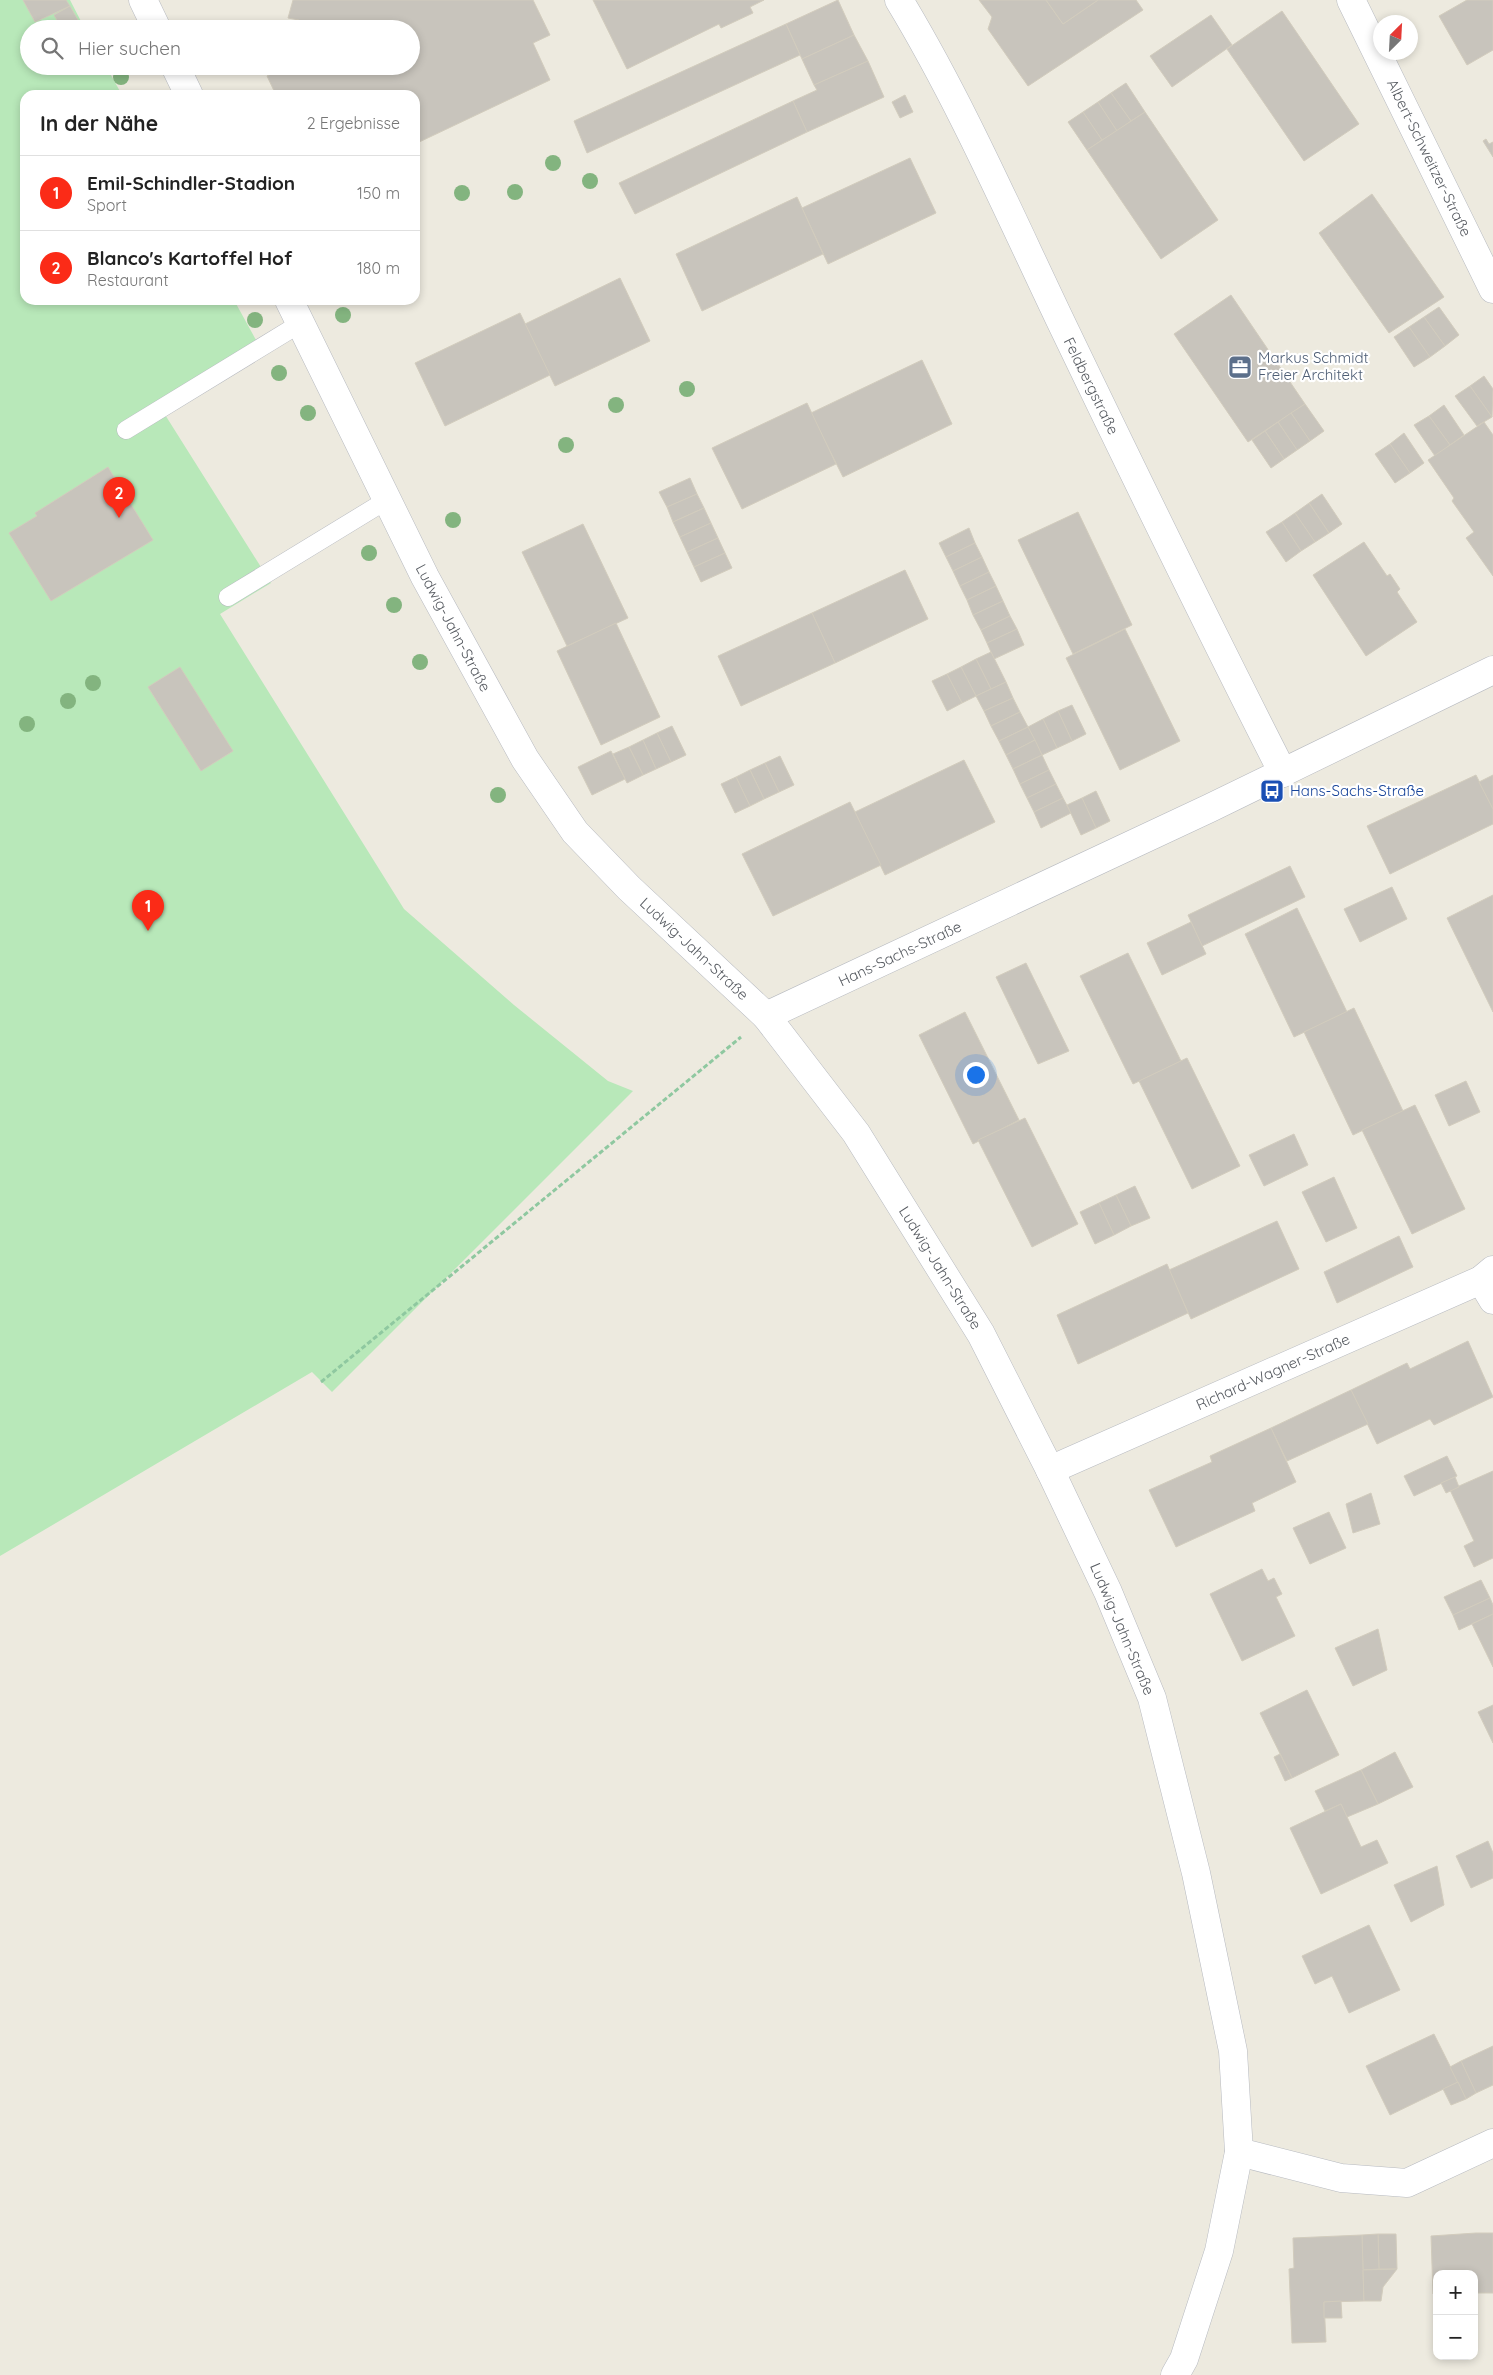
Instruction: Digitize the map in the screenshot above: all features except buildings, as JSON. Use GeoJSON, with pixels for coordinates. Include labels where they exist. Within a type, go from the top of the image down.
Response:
{"type":"FeatureCollection","features":[{"type":"Feature","properties":{"kind":"street"},"geometry":{"type":"LineString","coordinates":[[143,0],[153,20]]}},
{"type":"Feature","properties":{"kind":"street","name":"Feldbergstraße"},"geometry":{"type":"LineString","coordinates":[[899,0],[976,145],[1176,562],[1283,773]]}},
{"type":"Feature","properties":{"kind":"street","name":"Albert-Schweitzer-Straße"},"geometry":{"type":"LineString","coordinates":[[1351,0],[1493,288]]}},
{"type":"Feature","properties":{"kind":"street"},"geometry":{"type":"LineString","coordinates":[[179,75],[187,90]]}},
{"type":"Feature","properties":{"kind":"street","name":"Ludwig-Jahn-Straße"},"geometry":{"type":"LineString","coordinates":[[295,312],[467,658],[525,759],[575,832],[629,888],[766,1016],[856,1133],[981,1334],[1050,1470],[1108,1592],[1152,1698],[1196,1873],[1233,2051],[1239,2152],[1219,2251],[1184,2359],[1176,2375]]}},
{"type":"Feature","properties":{"kind":"street","name":"Hans-Sachs-Straße"},"geometry":{"type":"LineString","coordinates":[[766,1016],[944,934],[1283,773],[1493,670]]}},
{"type":"Feature","properties":{"kind":"street","name":"Richard-Wagner-Straße"},"geometry":{"type":"LineString","coordinates":[[1050,1470],[1489,1283]]}},
{"type":"Feature","properties":{"kind":"street"},"geometry":{"type":"LineString","coordinates":[[1239,2152],[1341,2178],[1407,2183],[1493,2143]]}},
{"type":"Feature","properties":{"kind":"lane"},"geometry":{"type":"LineString","coordinates":[[126,430],[295,312]]}},
{"type":"Feature","properties":{"kind":"lane"},"geometry":{"type":"LineString","coordinates":[[228,597],[387,500]]}},
{"type":"Feature","properties":{"kind":"path"},"geometry":{"type":"LineString","coordinates":[[321,1382],[766,1016]]}},
{"type":"Feature","properties":{"kind":"green space"},"geometry":{"type":"Polygon","coordinates":[[[0,0],[70,0],[80,20],[20,20],[20,75],[111,75],[119,90],[20,90],[20,305],[237,305],[256,340],[157,402],[271,583],[220,614],[404,909],[514,1005],[608,1081],[633,1091],[332,1392],[312,1372],[0,1556],[0,0]]]}},
{"type":"Feature","properties":{"kind":"place","name":"Markus Schmidt Freier Architekt"},"geometry":{"type":"Point","coordinates":[1240,367]}},
{"type":"Feature","properties":{"kind":"place","name":"Blanco's Kartoffel Hof"},"geometry":{"type":"Point","coordinates":[119,518]}},
{"type":"Feature","properties":{"kind":"place","name":"Hans-Sachs-Straße"},"geometry":{"type":"Point","coordinates":[1272,791]}},
{"type":"Feature","properties":{"kind":"place","name":"Emil-Schindler-Stadion"},"geometry":{"type":"Point","coordinates":[148,931]}}]}
